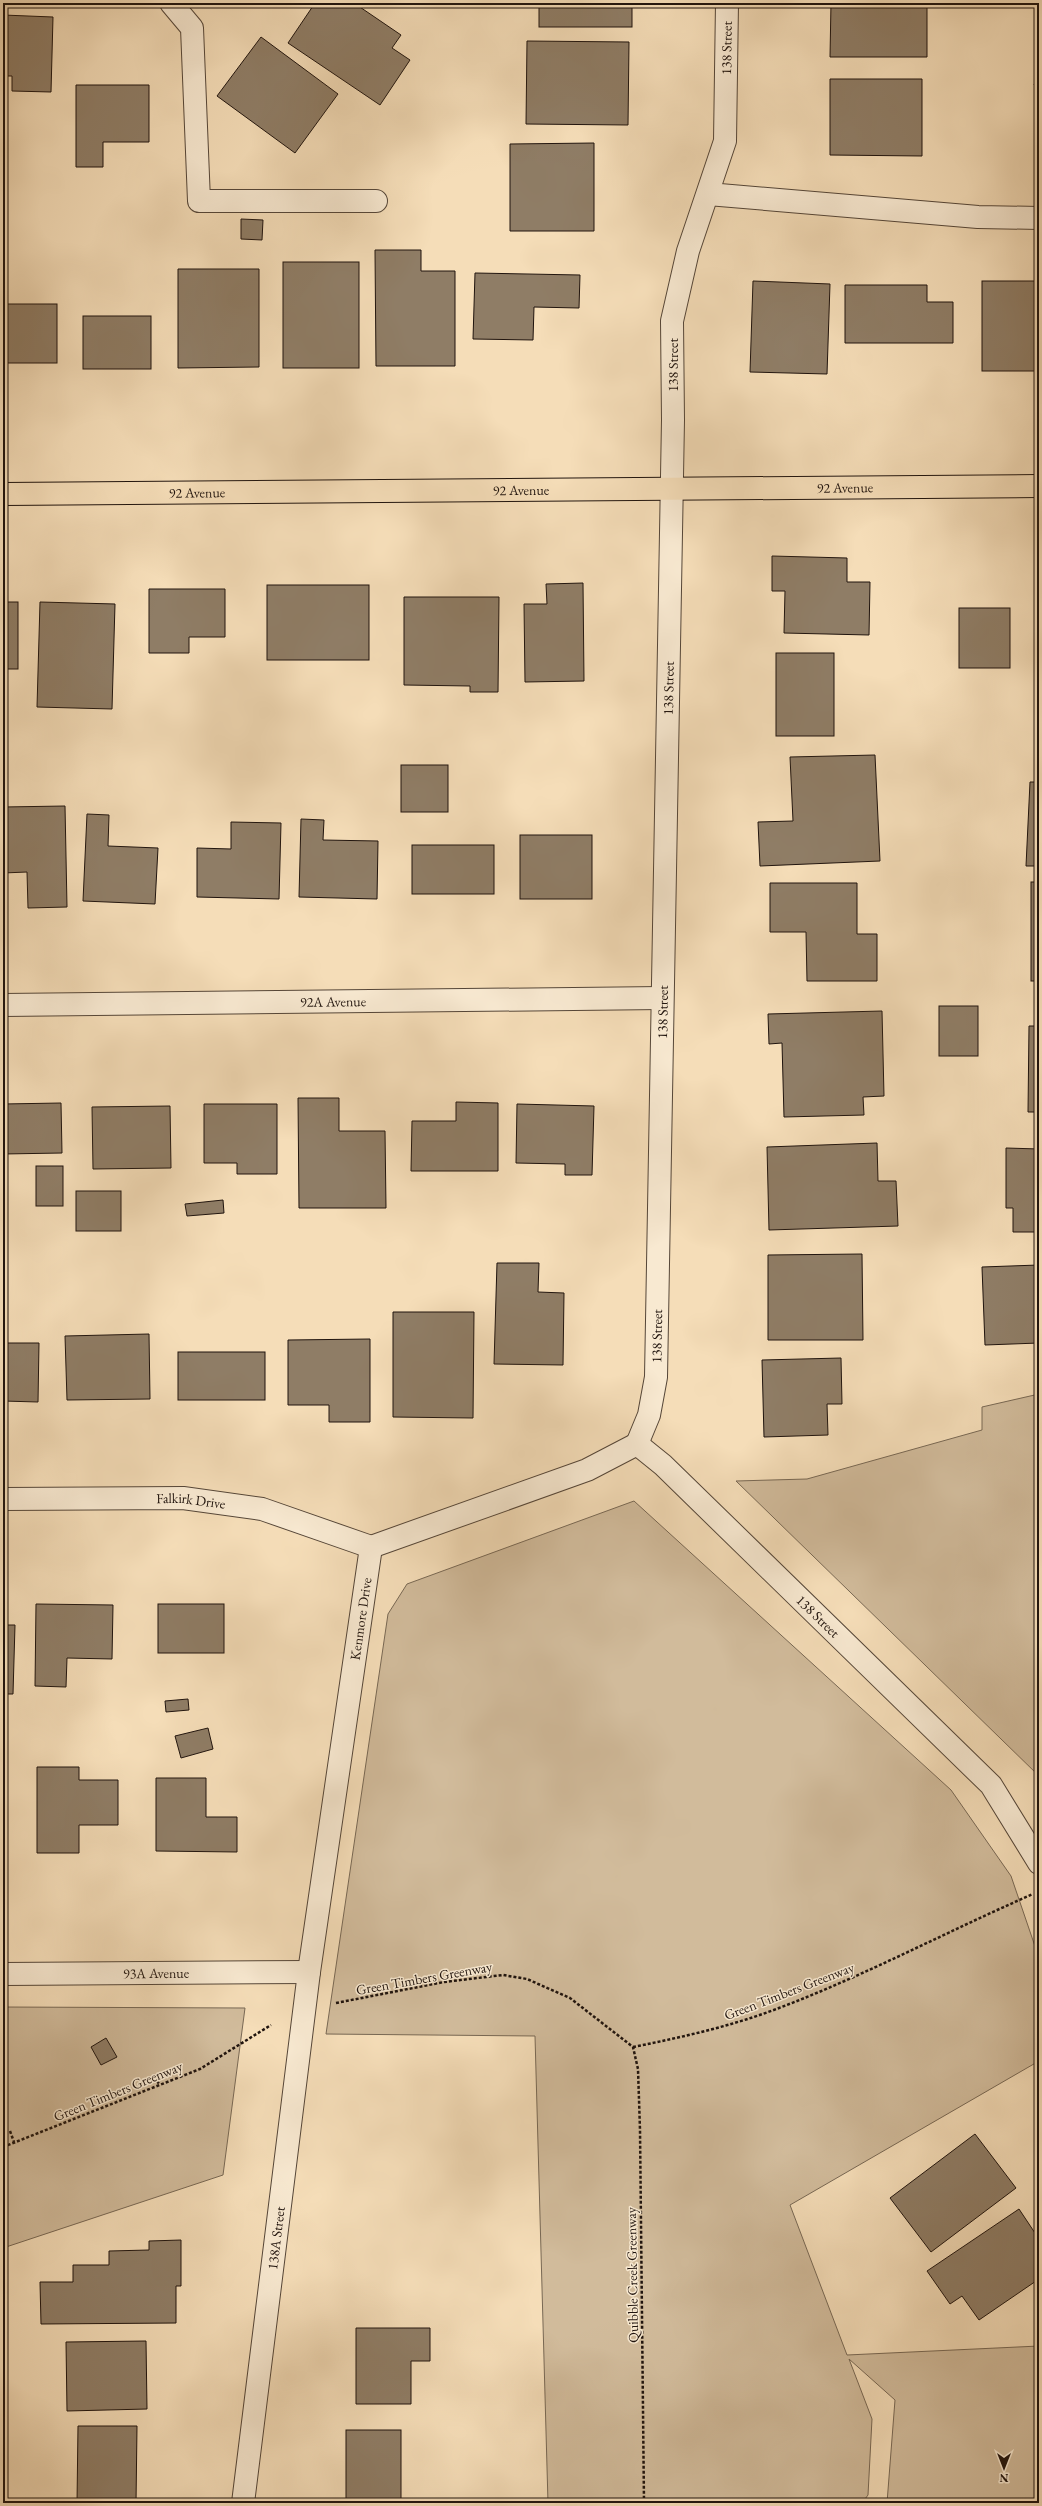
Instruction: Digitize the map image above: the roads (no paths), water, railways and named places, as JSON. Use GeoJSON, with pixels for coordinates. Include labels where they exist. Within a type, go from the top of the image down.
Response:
{"type":"FeatureCollection","features":[{"type":"Feature","properties":{"kind":"main road","name":"92 Avenue"},"geometry":{"type":"LineString","coordinates":[[3,494],[1039,486]]}},
{"type":"Feature","properties":{"kind":"street"},"geometry":{"type":"LineString","coordinates":[[171,3],[192,28],[199,200],[376,200]]}},
{"type":"Feature","properties":{"kind":"street","name":"138 Street"},"geometry":{"type":"LineString","coordinates":[[727,3],[725,141],[688,251],[672,321],[671,490],[656,1377],[649,1415],[638,1444],[669,1471],[991,1785],[1039,1863]]}},
{"type":"Feature","properties":{"kind":"street"},"geometry":{"type":"LineString","coordinates":[[708,194],[978,217],[1039,218]]}},
{"type":"Feature","properties":{"kind":"street","name":"92A Avenue"},"geometry":{"type":"LineString","coordinates":[[3,1005],[662,998]]}},
{"type":"Feature","properties":{"kind":"street"},"geometry":{"type":"LineString","coordinates":[[371,1547],[587,1470],[638,1444]]}},
{"type":"Feature","properties":{"kind":"street","name":"Falkirk Drive"},"geometry":{"type":"LineString","coordinates":[[3,1499],[183,1498],[262,1509],[371,1547]]}},
{"type":"Feature","properties":{"kind":"street","name":"Kenmore Drive"},"geometry":{"type":"LineString","coordinates":[[309,1972],[371,1547]]}},
{"type":"Feature","properties":{"kind":"street","name":"93A Avenue"},"geometry":{"type":"LineString","coordinates":[[3,1974],[309,1972]]}},
{"type":"Feature","properties":{"kind":"street","name":"138A Street"},"geometry":{"type":"LineString","coordinates":[[244,2503],[309,1972]]}}]}
